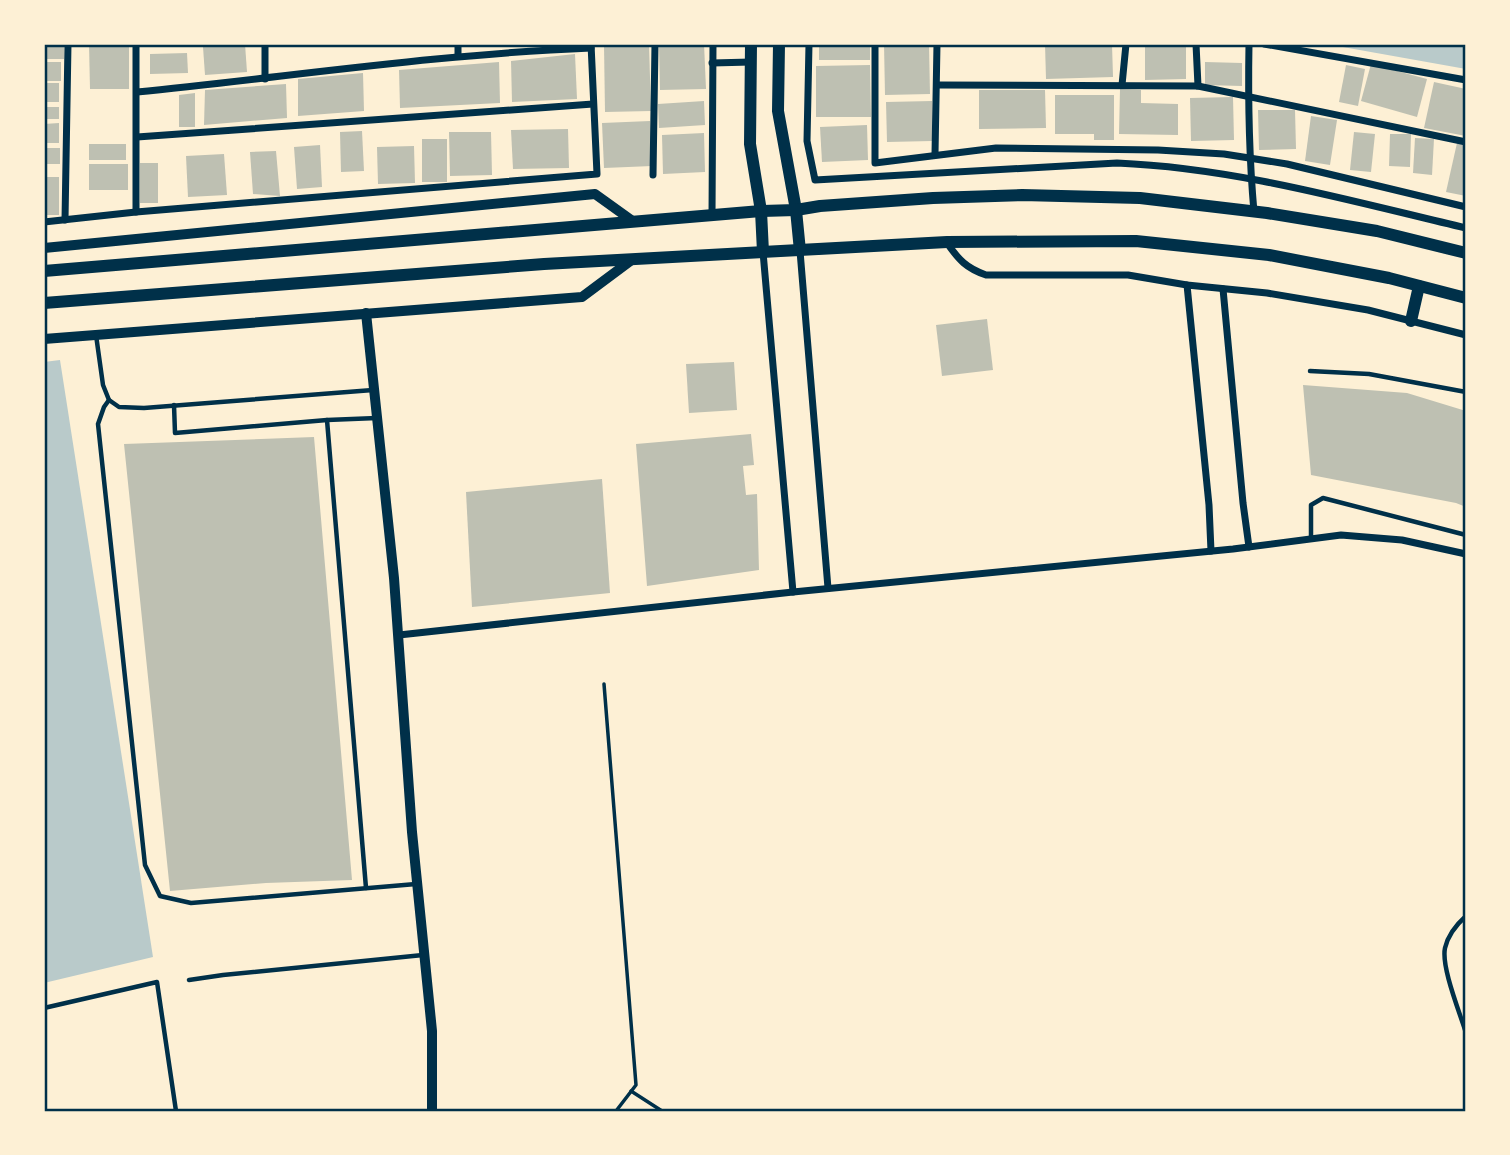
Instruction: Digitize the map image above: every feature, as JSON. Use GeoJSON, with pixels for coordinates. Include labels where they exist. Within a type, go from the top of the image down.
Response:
{"type":"FeatureCollection","features":[{"type":"Feature","properties":{"kind":"main road"},"geometry":{"type":"LineString","coordinates":[[751,44],[750,144],[761,211],[763,252]]}},
{"type":"Feature","properties":{"kind":"main road"},"geometry":{"type":"LineString","coordinates":[[779,44],[778,111],[796,210],[800,251]]}},
{"type":"Feature","properties":{"kind":"main road"},"geometry":{"type":"LineString","coordinates":[[44,271],[820,206],[1022,195],[1140,198],[1254,212],[1377,232],[1466,253]]}},
{"type":"Feature","properties":{"kind":"main road"},"geometry":{"type":"LineString","coordinates":[[44,303],[544,264],[947,243],[1136,241],[1269,255],[1389,278],[1466,298]]}},
{"type":"Feature","properties":{"kind":"main road"},"geometry":{"type":"LineString","coordinates":[[1411,321],[1419,286]]}},
{"type":"Feature","properties":{"kind":"street"},"geometry":{"type":"LineString","coordinates":[[65,220],[68,44]]}},
{"type":"Feature","properties":{"kind":"street"},"geometry":{"type":"LineString","coordinates":[[136,44],[136,212]]}},
{"type":"Feature","properties":{"kind":"street"},"geometry":{"type":"LineString","coordinates":[[265,44],[265,79]]}},
{"type":"Feature","properties":{"kind":"street"},"geometry":{"type":"LineString","coordinates":[[458,44],[458,56]]}},
{"type":"Feature","properties":{"kind":"street"},"geometry":{"type":"LineString","coordinates":[[653,175],[655,44]]}},
{"type":"Feature","properties":{"kind":"street"},"geometry":{"type":"LineString","coordinates":[[712,215],[713,44]]}},
{"type":"Feature","properties":{"kind":"street"},"geometry":{"type":"LineString","coordinates":[[809,44],[807,141],[815,180],[1117,163],[1156,164],[1251,178],[1466,228]]}},
{"type":"Feature","properties":{"kind":"street"},"geometry":{"type":"LineString","coordinates":[[875,44],[875,163],[996,148],[1157,150],[1224,154],[1287,164],[1466,207]]}},
{"type":"Feature","properties":{"kind":"street"},"geometry":{"type":"LineString","coordinates":[[935,155],[937,44]]}},
{"type":"Feature","properties":{"kind":"street"},"geometry":{"type":"LineString","coordinates":[[1122,85],[1126,44]]}},
{"type":"Feature","properties":{"kind":"street"},"geometry":{"type":"LineString","coordinates":[[1196,44],[1198,86]]}},
{"type":"Feature","properties":{"kind":"street"},"geometry":{"type":"LineString","coordinates":[[1249,44],[1248,95],[1254,212]]}},
{"type":"Feature","properties":{"kind":"street"},"geometry":{"type":"LineString","coordinates":[[1264,44],[1466,80]]}},
{"type":"Feature","properties":{"kind":"street"},"geometry":{"type":"LineString","coordinates":[[44,222],[597,174],[591,46],[524,47],[137,92]]}},
{"type":"Feature","properties":{"kind":"street"},"geometry":{"type":"LineString","coordinates":[[712,63],[751,62]]}},
{"type":"Feature","properties":{"kind":"street"},"geometry":{"type":"LineString","coordinates":[[937,85],[1198,86],[1466,142]]}},
{"type":"Feature","properties":{"kind":"street"},"geometry":{"type":"LineString","coordinates":[[137,137],[593,104]]}},
{"type":"Feature","properties":{"kind":"street"},"geometry":{"type":"LineString","coordinates":[[44,248],[595,194],[634,222]]}},
{"type":"Feature","properties":{"kind":"street"},"geometry":{"type":"LineString","coordinates":[[947,243],[959,260],[973,271],[986,275],[1128,275],[1187,285],[1267,293],[1368,310],[1466,335]]}},
{"type":"Feature","properties":{"kind":"street"},"geometry":{"type":"LineString","coordinates":[[800,251],[828,588]]}},
{"type":"Feature","properties":{"kind":"street"},"geometry":{"type":"LineString","coordinates":[[763,252],[793,592]]}},
{"type":"Feature","properties":{"kind":"street"},"geometry":{"type":"LineString","coordinates":[[44,339],[582,297],[633,259]]}},
{"type":"Feature","properties":{"kind":"street"},"geometry":{"type":"LineString","coordinates":[[1187,285],[1209,505],[1211,551]]}},
{"type":"Feature","properties":{"kind":"street"},"geometry":{"type":"LineString","coordinates":[[1223,289],[1249,547]]}},
{"type":"Feature","properties":{"kind":"street"},"geometry":{"type":"LineString","coordinates":[[366,313],[398,635],[412,832],[432,1031],[432,1111]]}},
{"type":"Feature","properties":{"kind":"street"},"geometry":{"type":"LineString","coordinates":[[398,635],[828,588],[1249,547],[1341,535],[1390,539],[1466,554]]}},
{"type":"Feature","properties":{"kind":"lane"},"geometry":{"type":"LineString","coordinates":[[96,335],[103,385],[108,400],[119,407],[145,408],[374,389]]}},
{"type":"Feature","properties":{"kind":"lane"},"geometry":{"type":"LineString","coordinates":[[1310,371],[1368,374],[1466,392]]}},
{"type":"Feature","properties":{"kind":"lane"},"geometry":{"type":"LineString","coordinates":[[108,400],[98,424],[145,865],[160,896],[191,903],[417,884]]}},
{"type":"Feature","properties":{"kind":"lane"},"geometry":{"type":"LineString","coordinates":[[174,405],[175,433],[377,418]]}},
{"type":"Feature","properties":{"kind":"lane"},"geometry":{"type":"LineString","coordinates":[[327,421],[366,888]]}},
{"type":"Feature","properties":{"kind":"lane"},"geometry":{"type":"LineString","coordinates":[[1311,539],[1311,505],[1322,499],[1466,535]]}},
{"type":"Feature","properties":{"kind":"lane"},"geometry":{"type":"LineString","coordinates":[[1466,916],[1449,936],[1444,951],[1466,1033]]}},
{"type":"Feature","properties":{"kind":"lane"},"geometry":{"type":"LineString","coordinates":[[189,980],[424,955]]}},
{"type":"Feature","properties":{"kind":"lane"},"geometry":{"type":"LineString","coordinates":[[44,1008],[157,982],[176,1111]]}},
{"type":"Feature","properties":{"kind":"path"},"geometry":{"type":"LineString","coordinates":[[604,684],[636,1085],[616,1111]]}},
{"type":"Feature","properties":{"kind":"path"},"geometry":{"type":"LineString","coordinates":[[631,1091],[662,1111]]}},
{"type":"Feature","properties":{"kind":"shaded area"},"geometry":{"type":"Polygon","coordinates":[[[1326,44],[1466,44],[1466,69],[1326,44]]]}},
{"type":"Feature","properties":{"kind":"shaded area"},"geometry":{"type":"Polygon","coordinates":[[[60,360],[153,957],[44,983],[44,362],[60,360]]]}},
{"type":"Feature","properties":{"kind":"building"},"geometry":{"type":"Polygon","coordinates":[[[44,44],[64,44],[64,59],[44,59],[44,44]]]}},
{"type":"Feature","properties":{"kind":"building"},"geometry":{"type":"Polygon","coordinates":[[[89,44],[129,44],[129,89],[90,89],[89,44]]]}},
{"type":"Feature","properties":{"kind":"building"},"geometry":{"type":"Polygon","coordinates":[[[245,44],[247,72],[205,75],[203,47],[245,44]]]}},
{"type":"Feature","properties":{"kind":"building"},"geometry":{"type":"Polygon","coordinates":[[[649,44],[651,111],[605,112],[604,45],[649,44]]]}},
{"type":"Feature","properties":{"kind":"building"},"geometry":{"type":"Polygon","coordinates":[[[659,44],[704,44],[706,89],[660,90],[659,44]]]}},
{"type":"Feature","properties":{"kind":"building"},"geometry":{"type":"Polygon","coordinates":[[[819,44],[870,44],[870,60],[819,60],[819,44]]]}},
{"type":"Feature","properties":{"kind":"building"},"geometry":{"type":"Polygon","coordinates":[[[884,44],[929,44],[930,94],[885,95],[884,44]]]}},
{"type":"Feature","properties":{"kind":"building"},"geometry":{"type":"Polygon","coordinates":[[[1045,44],[1112,44],[1113,77],[1046,79],[1045,44]]]}},
{"type":"Feature","properties":{"kind":"building"},"geometry":{"type":"Polygon","coordinates":[[[1145,44],[1186,44],[1186,79],[1145,80],[1145,44]]]}},
{"type":"Feature","properties":{"kind":"building"},"geometry":{"type":"Polygon","coordinates":[[[187,53],[188,73],[150,74],[150,54],[187,53]]]}},
{"type":"Feature","properties":{"kind":"building"},"geometry":{"type":"Polygon","coordinates":[[[575,54],[577,99],[512,102],[511,61],[575,54]]]}},
{"type":"Feature","properties":{"kind":"building"},"geometry":{"type":"Polygon","coordinates":[[[44,62],[61,62],[61,81],[44,81],[44,62]]]}},
{"type":"Feature","properties":{"kind":"building"},"geometry":{"type":"Polygon","coordinates":[[[499,62],[500,103],[400,108],[399,70],[499,62]]]}},
{"type":"Feature","properties":{"kind":"building"},"geometry":{"type":"Polygon","coordinates":[[[1205,62],[1242,63],[1242,86],[1205,85],[1205,62]]]}},
{"type":"Feature","properties":{"kind":"building"},"geometry":{"type":"Polygon","coordinates":[[[1371,64],[1427,79],[1417,117],[1361,101],[1371,64]]]}},
{"type":"Feature","properties":{"kind":"building"},"geometry":{"type":"Polygon","coordinates":[[[870,65],[871,117],[816,117],[816,66],[870,65]]]}},
{"type":"Feature","properties":{"kind":"building"},"geometry":{"type":"Polygon","coordinates":[[[1346,65],[1365,69],[1358,106],[1339,102],[1346,65]]]}},
{"type":"Feature","properties":{"kind":"building"},"geometry":{"type":"Polygon","coordinates":[[[363,73],[364,111],[298,116],[298,79],[363,73]]]}},
{"type":"Feature","properties":{"kind":"building"},"geometry":{"type":"Polygon","coordinates":[[[1434,82],[1466,89],[1466,136],[1424,128],[1434,82]]]}},
{"type":"Feature","properties":{"kind":"building"},"geometry":{"type":"Polygon","coordinates":[[[44,83],[59,83],[59,102],[44,102],[44,83]]]}},
{"type":"Feature","properties":{"kind":"building"},"geometry":{"type":"Polygon","coordinates":[[[286,84],[287,118],[204,125],[205,90],[286,84]]]}},
{"type":"Feature","properties":{"kind":"building"},"geometry":{"type":"Polygon","coordinates":[[[1120,89],[1141,90],[1141,103],[1178,104],[1178,135],[1119,134],[1120,89]]]}},
{"type":"Feature","properties":{"kind":"building"},"geometry":{"type":"Polygon","coordinates":[[[979,90],[1045,90],[1046,128],[979,129],[979,90]]]}},
{"type":"Feature","properties":{"kind":"building"},"geometry":{"type":"Polygon","coordinates":[[[195,93],[195,127],[179,127],[179,95],[195,93]]]}},
{"type":"Feature","properties":{"kind":"building"},"geometry":{"type":"Polygon","coordinates":[[[1055,95],[1114,95],[1114,140],[1094,140],[1094,134],[1055,134],[1055,95]]]}},
{"type":"Feature","properties":{"kind":"building"},"geometry":{"type":"Polygon","coordinates":[[[1233,97],[1234,140],[1191,141],[1190,98],[1233,97]]]}},
{"type":"Feature","properties":{"kind":"building"},"geometry":{"type":"Polygon","coordinates":[[[704,101],[705,125],[659,128],[658,104],[704,101]]]}},
{"type":"Feature","properties":{"kind":"building"},"geometry":{"type":"Polygon","coordinates":[[[932,101],[932,141],[887,142],[886,102],[932,101]]]}},
{"type":"Feature","properties":{"kind":"building"},"geometry":{"type":"Polygon","coordinates":[[[44,107],[59,107],[59,119],[44,119],[44,107]]]}},
{"type":"Feature","properties":{"kind":"building"},"geometry":{"type":"Polygon","coordinates":[[[1258,110],[1295,110],[1296,149],[1259,150],[1258,110]]]}},
{"type":"Feature","properties":{"kind":"building"},"geometry":{"type":"Polygon","coordinates":[[[1311,116],[1337,120],[1330,165],[1305,161],[1311,116]]]}},
{"type":"Feature","properties":{"kind":"building"},"geometry":{"type":"Polygon","coordinates":[[[650,121],[652,166],[604,168],[602,123],[650,121]]]}},
{"type":"Feature","properties":{"kind":"building"},"geometry":{"type":"Polygon","coordinates":[[[59,123],[59,143],[44,143],[44,124],[59,123]]]}},
{"type":"Feature","properties":{"kind":"building"},"geometry":{"type":"Polygon","coordinates":[[[867,125],[868,160],[822,162],[820,127],[867,125]]]}},
{"type":"Feature","properties":{"kind":"building"},"geometry":{"type":"Polygon","coordinates":[[[568,129],[569,168],[513,169],[511,130],[568,129]]]}},
{"type":"Feature","properties":{"kind":"building"},"geometry":{"type":"Polygon","coordinates":[[[362,131],[364,171],[341,172],[340,132],[362,131]]]}},
{"type":"Feature","properties":{"kind":"building"},"geometry":{"type":"Polygon","coordinates":[[[449,132],[491,132],[492,175],[450,176],[449,132]]]}},
{"type":"Feature","properties":{"kind":"building"},"geometry":{"type":"Polygon","coordinates":[[[1354,132],[1375,134],[1371,172],[1350,170],[1354,132]]]}},
{"type":"Feature","properties":{"kind":"building"},"geometry":{"type":"Polygon","coordinates":[[[704,133],[705,172],[663,174],[662,135],[704,133]]]}},
{"type":"Feature","properties":{"kind":"building"},"geometry":{"type":"Polygon","coordinates":[[[1390,134],[1411,134],[1410,167],[1389,166],[1390,134]]]}},
{"type":"Feature","properties":{"kind":"building"},"geometry":{"type":"Polygon","coordinates":[[[1415,138],[1434,139],[1432,175],[1413,173],[1415,138]]]}},
{"type":"Feature","properties":{"kind":"building"},"geometry":{"type":"Polygon","coordinates":[[[422,139],[447,139],[447,182],[422,182],[422,139]]]}},
{"type":"Feature","properties":{"kind":"building"},"geometry":{"type":"Polygon","coordinates":[[[1457,143],[1466,145],[1466,196],[1446,192],[1457,143]]]}},
{"type":"Feature","properties":{"kind":"building"},"geometry":{"type":"Polygon","coordinates":[[[89,144],[126,144],[126,160],[89,160],[89,144]]]}},
{"type":"Feature","properties":{"kind":"building"},"geometry":{"type":"Polygon","coordinates":[[[320,145],[322,187],[297,189],[294,147],[320,145]]]}},
{"type":"Feature","properties":{"kind":"building"},"geometry":{"type":"Polygon","coordinates":[[[414,146],[415,183],[378,184],[377,147],[414,146]]]}},
{"type":"Feature","properties":{"kind":"building"},"geometry":{"type":"Polygon","coordinates":[[[44,148],[60,148],[60,164],[44,164],[44,148]]]}},
{"type":"Feature","properties":{"kind":"building"},"geometry":{"type":"Polygon","coordinates":[[[276,151],[280,196],[253,194],[250,152],[276,151]]]}},
{"type":"Feature","properties":{"kind":"building"},"geometry":{"type":"Polygon","coordinates":[[[224,154],[227,195],[188,197],[186,156],[224,154]]]}},
{"type":"Feature","properties":{"kind":"building"},"geometry":{"type":"Polygon","coordinates":[[[140,163],[158,163],[158,203],[140,203],[140,163]]]}},
{"type":"Feature","properties":{"kind":"building"},"geometry":{"type":"Polygon","coordinates":[[[89,164],[128,164],[128,190],[89,190],[89,164]]]}},
{"type":"Feature","properties":{"kind":"building"},"geometry":{"type":"Polygon","coordinates":[[[44,177],[59,177],[59,215],[44,215],[44,177]]]}},
{"type":"Feature","properties":{"kind":"building"},"geometry":{"type":"Polygon","coordinates":[[[987,319],[993,370],[942,376],[936,325],[987,319]]]}},
{"type":"Feature","properties":{"kind":"building"},"geometry":{"type":"Polygon","coordinates":[[[734,362],[737,410],[689,413],[686,364],[734,362]]]}},
{"type":"Feature","properties":{"kind":"building"},"geometry":{"type":"Polygon","coordinates":[[[1303,385],[1407,393],[1466,411],[1466,507],[1311,475],[1303,385]]]}},
{"type":"Feature","properties":{"kind":"building"},"geometry":{"type":"Polygon","coordinates":[[[751,434],[754,465],[743,466],[746,495],[757,494],[759,570],[647,586],[636,444],[751,434]]]}},
{"type":"Feature","properties":{"kind":"building"},"geometry":{"type":"Polygon","coordinates":[[[314,437],[352,880],[266,883],[170,891],[124,444],[314,437]]]}},
{"type":"Feature","properties":{"kind":"building"},"geometry":{"type":"Polygon","coordinates":[[[602,479],[610,593],[472,607],[466,492],[602,479]]]}}]}
